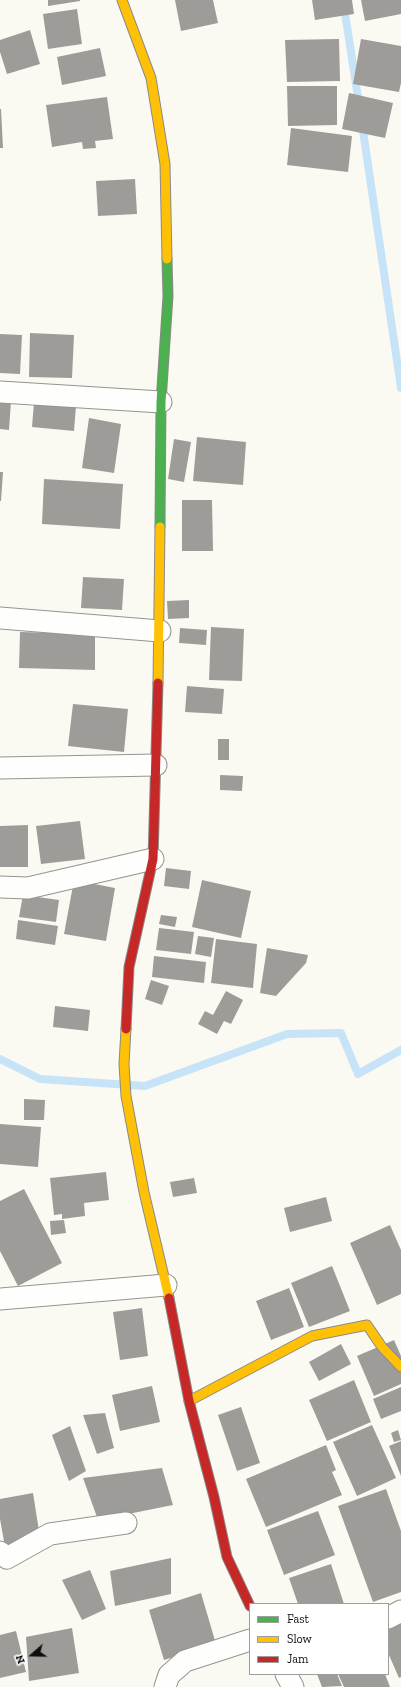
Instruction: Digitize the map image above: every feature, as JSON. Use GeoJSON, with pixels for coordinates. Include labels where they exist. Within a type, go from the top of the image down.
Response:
{"type":"FeatureCollection","features":[{"type":"Feature","properties":{"kind":"street"},"geometry":{"type":"LineString","coordinates":[[122,0],[151,78],[165,164],[168,296],[162,402],[160,631],[153,859],[129,967],[124,1064],[126,1096],[144,1192],[166,1285],[189,1401],[214,1497],[227,1557],[249,1604]]}},
{"type":"Feature","properties":{"kind":"street"},"geometry":{"type":"LineString","coordinates":[[0,392],[162,402]]}},
{"type":"Feature","properties":{"kind":"street"},"geometry":{"type":"LineString","coordinates":[[0,618],[160,631]]}},
{"type":"Feature","properties":{"kind":"street"},"geometry":{"type":"LineString","coordinates":[[0,768],[156,765]]}},
{"type":"Feature","properties":{"kind":"street"},"geometry":{"type":"LineString","coordinates":[[0,887],[28,888],[153,859]]}},
{"type":"Feature","properties":{"kind":"street"},"geometry":{"type":"LineString","coordinates":[[0,1299],[166,1285]]}},
{"type":"Feature","properties":{"kind":"street"},"geometry":{"type":"LineString","coordinates":[[189,1401],[312,1336],[367,1324],[382,1347],[401,1367]]}},
{"type":"Feature","properties":{"kind":"street"},"geometry":{"type":"LineString","coordinates":[[0,1552],[7,1558],[50,1534],[126,1522]]}},
{"type":"Feature","properties":{"kind":"street"},"geometry":{"type":"LineString","coordinates":[[389,1617],[401,1611]]}},
{"type":"Feature","properties":{"kind":"street"},"geometry":{"type":"LineString","coordinates":[[165,1687],[168,1675],[185,1661],[249,1640]]}},
{"type":"Feature","properties":{"kind":"street"},"geometry":{"type":"LineString","coordinates":[[287,1675],[293,1687]]}},
{"type":"Feature","properties":{"kind":"building"},"geometry":{"type":"Polygon","coordinates":[[[48,0],[80,0],[80,1],[48,6],[48,0]]]}},
{"type":"Feature","properties":{"kind":"building"},"geometry":{"type":"Polygon","coordinates":[[[175,0],[213,0],[218,23],[181,31],[175,0]]]}},
{"type":"Feature","properties":{"kind":"building"},"geometry":{"type":"Polygon","coordinates":[[[312,0],[352,0],[354,14],[315,20],[312,0]]]}},
{"type":"Feature","properties":{"kind":"building"},"geometry":{"type":"Polygon","coordinates":[[[361,0],[401,0],[401,14],[365,21],[361,0]]]}},
{"type":"Feature","properties":{"kind":"building"},"geometry":{"type":"Polygon","coordinates":[[[77,9],[82,44],[48,49],[43,14],[77,9]]]}},
{"type":"Feature","properties":{"kind":"building"},"geometry":{"type":"Polygon","coordinates":[[[30,30],[40,64],[7,74],[0,52],[0,40],[30,30]]]}},
{"type":"Feature","properties":{"kind":"building"},"geometry":{"type":"Polygon","coordinates":[[[339,39],[340,81],[287,82],[285,40],[339,39]]]}},
{"type":"Feature","properties":{"kind":"building"},"geometry":{"type":"Polygon","coordinates":[[[361,39],[401,46],[401,83],[399,92],[353,84],[361,39]]]}},
{"type":"Feature","properties":{"kind":"building"},"geometry":{"type":"Polygon","coordinates":[[[100,48],[106,76],[62,85],[57,57],[100,48]]]}},
{"type":"Feature","properties":{"kind":"building"},"geometry":{"type":"Polygon","coordinates":[[[287,86],[337,86],[337,125],[288,126],[287,86]]]}},
{"type":"Feature","properties":{"kind":"building"},"geometry":{"type":"Polygon","coordinates":[[[349,93],[393,103],[385,138],[342,129],[349,93]]]}},
{"type":"Feature","properties":{"kind":"building"},"geometry":{"type":"Polygon","coordinates":[[[107,97],[113,139],[95,141],[96,148],[83,149],[82,142],[52,147],[46,105],[107,97]]]}},
{"type":"Feature","properties":{"kind":"building"},"geometry":{"type":"Polygon","coordinates":[[[1,109],[3,148],[0,148],[1,109]]]}},
{"type":"Feature","properties":{"kind":"building"},"geometry":{"type":"Polygon","coordinates":[[[291,128],[352,136],[348,172],[287,165],[291,128]]]}},
{"type":"Feature","properties":{"kind":"building"},"geometry":{"type":"Polygon","coordinates":[[[135,179],[137,214],[98,216],[96,181],[135,179]]]}},
{"type":"Feature","properties":{"kind":"building"},"geometry":{"type":"Polygon","coordinates":[[[30,333],[74,335],[72,378],[29,377],[30,333]]]}},
{"type":"Feature","properties":{"kind":"building"},"geometry":{"type":"Polygon","coordinates":[[[0,334],[22,335],[20,374],[0,373],[0,334]]]}},
{"type":"Feature","properties":{"kind":"building"},"geometry":{"type":"Polygon","coordinates":[[[0,400],[11,401],[9,430],[0,429],[0,400]]]}},
{"type":"Feature","properties":{"kind":"building"},"geometry":{"type":"Polygon","coordinates":[[[34,402],[76,406],[74,431],[32,427],[34,402]]]}},
{"type":"Feature","properties":{"kind":"building"},"geometry":{"type":"Polygon","coordinates":[[[89,418],[121,424],[114,473],[82,468],[89,418]]]}},
{"type":"Feature","properties":{"kind":"building"},"geometry":{"type":"Polygon","coordinates":[[[197,437],[246,442],[243,485],[193,481],[197,437]]]}},
{"type":"Feature","properties":{"kind":"building"},"geometry":{"type":"Polygon","coordinates":[[[174,439],[191,442],[184,482],[168,479],[174,439]]]}},
{"type":"Feature","properties":{"kind":"building"},"geometry":{"type":"Polygon","coordinates":[[[0,472],[3,472],[1,501],[0,501],[0,472]]]}},
{"type":"Feature","properties":{"kind":"building"},"geometry":{"type":"Polygon","coordinates":[[[44,479],[123,484],[120,529],[42,524],[44,479]]]}},
{"type":"Feature","properties":{"kind":"building"},"geometry":{"type":"Polygon","coordinates":[[[182,500],[212,500],[213,551],[182,551],[182,500]]]}},
{"type":"Feature","properties":{"kind":"building"},"geometry":{"type":"Polygon","coordinates":[[[83,577],[124,579],[122,610],[81,608],[83,577]]]}},
{"type":"Feature","properties":{"kind":"building"},"geometry":{"type":"Polygon","coordinates":[[[189,600],[189,618],[168,619],[167,601],[189,600]]]}},
{"type":"Feature","properties":{"kind":"building"},"geometry":{"type":"Polygon","coordinates":[[[211,627],[244,629],[242,681],[209,680],[211,627]]]}},
{"type":"Feature","properties":{"kind":"building"},"geometry":{"type":"Polygon","coordinates":[[[180,628],[207,630],[206,645],[179,643],[180,628]]]}},
{"type":"Feature","properties":{"kind":"building"},"geometry":{"type":"Polygon","coordinates":[[[20,632],[95,634],[95,670],[19,668],[20,632]]]}},
{"type":"Feature","properties":{"kind":"building"},"geometry":{"type":"Polygon","coordinates":[[[187,686],[224,689],[222,714],[185,712],[187,686]]]}},
{"type":"Feature","properties":{"kind":"building"},"geometry":{"type":"Polygon","coordinates":[[[73,704],[128,709],[124,752],[68,746],[73,704]]]}},
{"type":"Feature","properties":{"kind":"building"},"geometry":{"type":"Polygon","coordinates":[[[218,739],[229,739],[229,760],[218,760],[218,739]]]}},
{"type":"Feature","properties":{"kind":"building"},"geometry":{"type":"Polygon","coordinates":[[[220,775],[243,776],[242,791],[220,790],[220,775]]]}},
{"type":"Feature","properties":{"kind":"building"},"geometry":{"type":"Polygon","coordinates":[[[80,821],[85,859],[41,864],[36,826],[80,821]]]}},
{"type":"Feature","properties":{"kind":"building"},"geometry":{"type":"Polygon","coordinates":[[[28,825],[28,867],[0,867],[0,826],[28,825]]]}},
{"type":"Feature","properties":{"kind":"building"},"geometry":{"type":"Polygon","coordinates":[[[166,868],[191,871],[189,889],[164,886],[166,868]]]}},
{"type":"Feature","properties":{"kind":"building"},"geometry":{"type":"Polygon","coordinates":[[[74,880],[115,888],[106,941],[64,934],[74,880]]]}},
{"type":"Feature","properties":{"kind":"building"},"geometry":{"type":"Polygon","coordinates":[[[202,880],[251,891],[241,938],[192,927],[202,880]]]}},
{"type":"Feature","properties":{"kind":"building"},"geometry":{"type":"Polygon","coordinates":[[[23,895],[59,900],[56,922],[19,917],[23,895]]]}},
{"type":"Feature","properties":{"kind":"building"},"geometry":{"type":"Polygon","coordinates":[[[161,915],[177,917],[175,927],[159,924],[161,915]]]}},
{"type":"Feature","properties":{"kind":"building"},"geometry":{"type":"Polygon","coordinates":[[[18,920],[58,926],[55,945],[16,939],[18,920]]]}},
{"type":"Feature","properties":{"kind":"building"},"geometry":{"type":"Polygon","coordinates":[[[159,928],[194,932],[191,954],[156,950],[159,928]]]}},
{"type":"Feature","properties":{"kind":"building"},"geometry":{"type":"Polygon","coordinates":[[[198,936],[214,938],[211,957],[195,954],[198,936]]]}},
{"type":"Feature","properties":{"kind":"building"},"geometry":{"type":"Polygon","coordinates":[[[216,939],[257,944],[253,988],[211,983],[216,939]]]}},
{"type":"Feature","properties":{"kind":"building"},"geometry":{"type":"Polygon","coordinates":[[[267,948],[308,955],[306,963],[276,996],[260,993],[267,948]]]}},
{"type":"Feature","properties":{"kind":"building"},"geometry":{"type":"Polygon","coordinates":[[[154,956],[206,962],[204,983],[152,977],[154,956]]]}},
{"type":"Feature","properties":{"kind":"building"},"geometry":{"type":"Polygon","coordinates":[[[151,980],[169,986],[162,1005],[145,999],[151,980]]]}},
{"type":"Feature","properties":{"kind":"building"},"geometry":{"type":"Polygon","coordinates":[[[226,991],[243,1000],[231,1024],[224,1021],[217,1034],[198,1024],[205,1011],[213,1015],[226,991]]]}},
{"type":"Feature","properties":{"kind":"building"},"geometry":{"type":"Polygon","coordinates":[[[55,1006],[90,1010],[88,1031],[53,1027],[55,1006]]]}},
{"type":"Feature","properties":{"kind":"building"},"geometry":{"type":"Polygon","coordinates":[[[24,1099],[45,1100],[44,1120],[24,1120],[24,1099]]]}},
{"type":"Feature","properties":{"kind":"building"},"geometry":{"type":"Polygon","coordinates":[[[0,1124],[41,1127],[38,1167],[0,1164],[0,1124]]]}},
{"type":"Feature","properties":{"kind":"building"},"geometry":{"type":"Polygon","coordinates":[[[106,1172],[109,1200],[84,1203],[85,1216],[62,1219],[62,1214],[54,1215],[50,1178],[106,1172]]]}},
{"type":"Feature","properties":{"kind":"building"},"geometry":{"type":"Polygon","coordinates":[[[194,1178],[197,1193],[173,1197],[170,1182],[194,1178]]]}},
{"type":"Feature","properties":{"kind":"building"},"geometry":{"type":"Polygon","coordinates":[[[24,1189],[62,1263],[18,1286],[0,1251],[0,1201],[24,1189]]]}},
{"type":"Feature","properties":{"kind":"building"},"geometry":{"type":"Polygon","coordinates":[[[326,1197],[332,1221],[290,1232],[284,1208],[326,1197]]]}},
{"type":"Feature","properties":{"kind":"building"},"geometry":{"type":"Polygon","coordinates":[[[64,1220],[66,1233],[51,1235],[50,1221],[64,1220]]]}},
{"type":"Feature","properties":{"kind":"building"},"geometry":{"type":"Polygon","coordinates":[[[390,1225],[401,1250],[401,1294],[377,1305],[350,1243],[390,1225]]]}},
{"type":"Feature","properties":{"kind":"building"},"geometry":{"type":"Polygon","coordinates":[[[332,1266],[350,1311],[309,1327],[291,1283],[332,1266]]]}},
{"type":"Feature","properties":{"kind":"building"},"geometry":{"type":"Polygon","coordinates":[[[289,1288],[304,1327],[271,1340],[256,1301],[289,1288]]]}},
{"type":"Feature","properties":{"kind":"building"},"geometry":{"type":"Polygon","coordinates":[[[142,1308],[148,1356],[120,1360],[113,1312],[142,1308]]]}},
{"type":"Feature","properties":{"kind":"building"},"geometry":{"type":"Polygon","coordinates":[[[394,1340],[401,1356],[401,1384],[374,1396],[357,1356],[394,1340]]]}},
{"type":"Feature","properties":{"kind":"building"},"geometry":{"type":"Polygon","coordinates":[[[341,1344],[351,1364],[319,1381],[309,1362],[341,1344]]]}},
{"type":"Feature","properties":{"kind":"building"},"geometry":{"type":"Polygon","coordinates":[[[354,1380],[371,1422],[327,1441],[309,1400],[354,1380]]]}},
{"type":"Feature","properties":{"kind":"building"},"geometry":{"type":"Polygon","coordinates":[[[152,1386],[160,1422],[120,1431],[112,1395],[152,1386]]]}},
{"type":"Feature","properties":{"kind":"building"},"geometry":{"type":"Polygon","coordinates":[[[401,1387],[401,1411],[381,1419],[373,1399],[401,1387]]]}},
{"type":"Feature","properties":{"kind":"building"},"geometry":{"type":"Polygon","coordinates":[[[241,1407],[260,1463],[237,1471],[218,1415],[241,1407]]]}},
{"type":"Feature","properties":{"kind":"building"},"geometry":{"type":"Polygon","coordinates":[[[105,1413],[114,1448],[97,1454],[83,1415],[105,1413]]]}},
{"type":"Feature","properties":{"kind":"building"},"geometry":{"type":"Polygon","coordinates":[[[372,1425],[396,1478],[357,1496],[333,1442],[372,1425]]]}},
{"type":"Feature","properties":{"kind":"building"},"geometry":{"type":"Polygon","coordinates":[[[70,1426],[86,1471],[69,1481],[52,1435],[70,1426]]]}},
{"type":"Feature","properties":{"kind":"building"},"geometry":{"type":"Polygon","coordinates":[[[398,1430],[401,1440],[394,1442],[391,1433],[398,1430]]]}},
{"type":"Feature","properties":{"kind":"building"},"geometry":{"type":"Polygon","coordinates":[[[401,1441],[401,1476],[389,1446],[401,1441]]]}},
{"type":"Feature","properties":{"kind":"building"},"geometry":{"type":"Polygon","coordinates":[[[326,1445],[336,1470],[332,1472],[342,1495],[266,1527],[246,1479],[326,1445]]]}},
{"type":"Feature","properties":{"kind":"building"},"geometry":{"type":"Polygon","coordinates":[[[162,1468],[173,1505],[98,1520],[83,1478],[162,1468]]]}},
{"type":"Feature","properties":{"kind":"building"},"geometry":{"type":"Polygon","coordinates":[[[386,1489],[401,1531],[401,1592],[373,1602],[338,1506],[386,1489]]]}},
{"type":"Feature","properties":{"kind":"building"},"geometry":{"type":"Polygon","coordinates":[[[33,1493],[39,1531],[7,1558],[0,1519],[0,1499],[33,1493]]]}},
{"type":"Feature","properties":{"kind":"building"},"geometry":{"type":"Polygon","coordinates":[[[318,1511],[335,1555],[284,1575],[267,1530],[318,1511]]]}},
{"type":"Feature","properties":{"kind":"building"},"geometry":{"type":"Polygon","coordinates":[[[171,1558],[171,1594],[115,1606],[110,1571],[171,1558]]]}},
{"type":"Feature","properties":{"kind":"building"},"geometry":{"type":"Polygon","coordinates":[[[331,1564],[344,1603],[298,1603],[289,1578],[331,1564]]]}},
{"type":"Feature","properties":{"kind":"building"},"geometry":{"type":"Polygon","coordinates":[[[90,1570],[106,1609],[82,1620],[62,1580],[90,1570]]]}},
{"type":"Feature","properties":{"kind":"building"},"geometry":{"type":"Polygon","coordinates":[[[201,1593],[216,1644],[164,1660],[149,1610],[201,1593]]]}},
{"type":"Feature","properties":{"kind":"building"},"geometry":{"type":"Polygon","coordinates":[[[401,1619],[401,1677],[399,1678],[389,1655],[389,1625],[401,1619]]]}},
{"type":"Feature","properties":{"kind":"building"},"geometry":{"type":"Polygon","coordinates":[[[72,1628],[79,1673],[29,1681],[26,1637],[72,1628]]]}},
{"type":"Feature","properties":{"kind":"building"},"geometry":{"type":"Polygon","coordinates":[[[16,1631],[26,1672],[0,1678],[0,1635],[16,1631]]]}},
{"type":"Feature","properties":{"kind":"building"},"geometry":{"type":"Polygon","coordinates":[[[317,1675],[337,1675],[342,1686],[322,1687],[317,1675]]]}},
{"type":"Feature","properties":{"kind":"building"},"geometry":{"type":"Polygon","coordinates":[[[338,1675],[385,1675],[390,1687],[344,1687],[338,1675]]]}},
{"type":"Feature","properties":{"kind":"waterway"},"geometry":{"type":"LineString","coordinates":[[343,0],[359,104]]}},
{"type":"Feature","properties":{"kind":"waterway"},"geometry":{"type":"LineString","coordinates":[[362,124],[401,388]]}},
{"type":"Feature","properties":{"kind":"waterway"},"geometry":{"type":"LineString","coordinates":[[0,1059],[40,1079],[145,1086],[287,1034],[341,1033],[358,1074],[401,1050]]}},
{"type":"Feature","properties":{"kind":"traffic: fast"},"geometry":{"type":"LineString","coordinates":[[160,527],[161,402],[168,296],[167,259]]}},
{"type":"Feature","properties":{"kind":"traffic: slow"},"geometry":{"type":"LineString","coordinates":[[122,0],[151,78],[165,164],[167,259]]}},
{"type":"Feature","properties":{"kind":"traffic: slow"},"geometry":{"type":"LineString","coordinates":[[158,683],[160,527]]}},
{"type":"Feature","properties":{"kind":"traffic: slow"},"geometry":{"type":"LineString","coordinates":[[126,1029],[124,1064],[126,1096],[144,1192],[169,1298]]}},
{"type":"Feature","properties":{"kind":"traffic: slow"},"geometry":{"type":"LineString","coordinates":[[189,1401],[312,1336],[367,1325],[382,1347],[401,1367]]}},
{"type":"Feature","properties":{"kind":"traffic: jam"},"geometry":{"type":"LineString","coordinates":[[126,1029],[129,967],[153,859],[158,683]]}},
{"type":"Feature","properties":{"kind":"traffic: jam"},"geometry":{"type":"LineString","coordinates":[[169,1298],[189,1401],[214,1497],[227,1557],[249,1604]]}}]}
